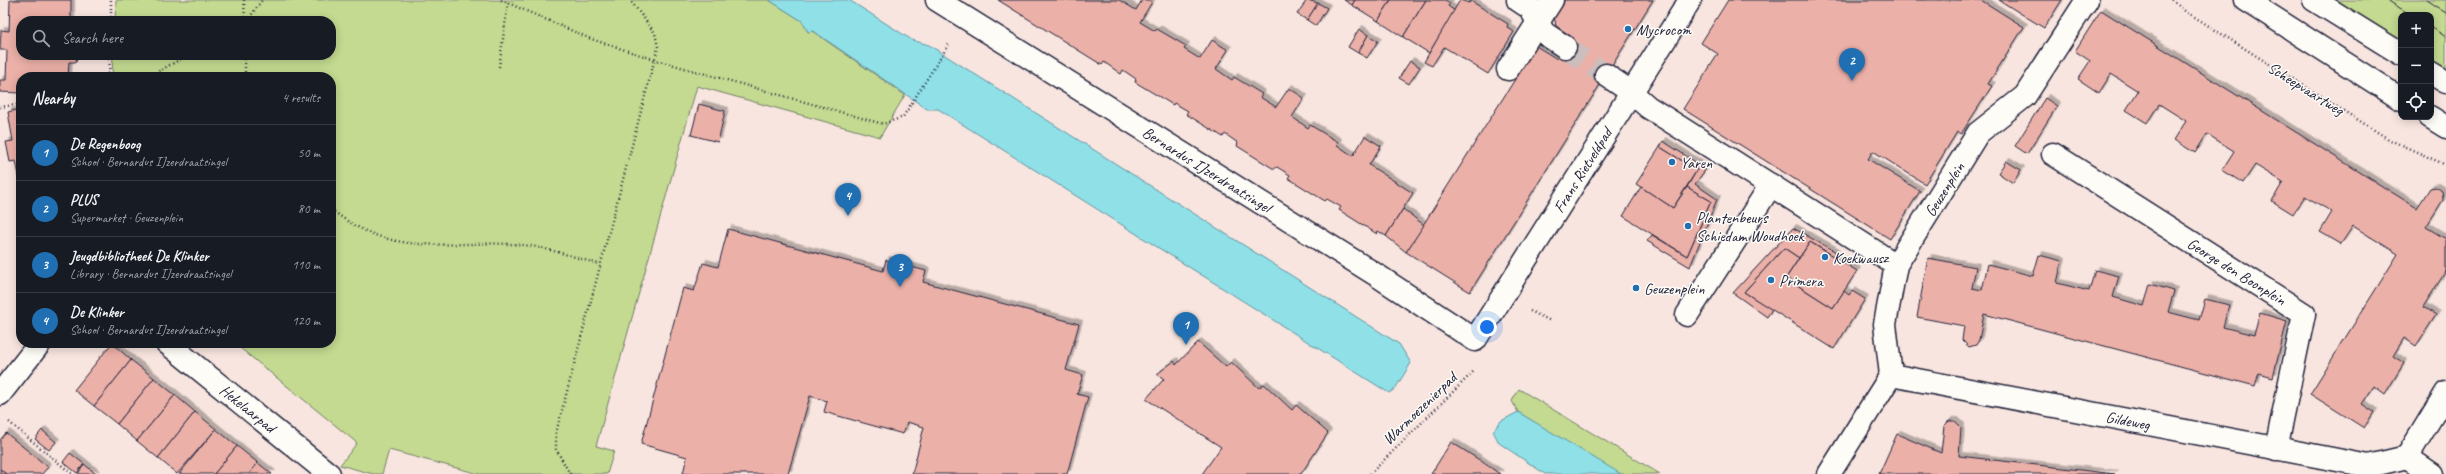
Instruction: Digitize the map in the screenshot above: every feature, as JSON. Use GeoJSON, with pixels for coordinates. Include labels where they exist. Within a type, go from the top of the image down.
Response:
{"type":"FeatureCollection","features":[{"type":"Feature","properties":{"kind":"street","name":"Bernardus IJzerdraatsingel"},"geometry":{"type":"LineString","coordinates":[[937,0],[1378,276],[1475,340]]}},
{"type":"Feature","properties":{"kind":"street"},"geometry":{"type":"LineString","coordinates":[[1518,0],[1530,8],[1544,33],[1565,47]]}},
{"type":"Feature","properties":{"kind":"street"},"geometry":{"type":"LineString","coordinates":[[1508,69],[1552,0]]}},
{"type":"Feature","properties":{"kind":"street","name":"Frans Rietveldpad"},"geometry":{"type":"LineString","coordinates":[[1475,340],[1690,0]]}},
{"type":"Feature","properties":{"kind":"street","name":"Geuzenplein"},"geometry":{"type":"LineString","coordinates":[[1891,374],[1885,324],[1896,265],[1978,133],[2025,96],[2087,0]]}},
{"type":"Feature","properties":{"kind":"street"},"geometry":{"type":"LineString","coordinates":[[2246,0],[2398,97]]}},
{"type":"Feature","properties":{"kind":"street"},"geometry":{"type":"LineString","coordinates":[[2314,0],[2398,52]]}},
{"type":"Feature","properties":{"kind":"street"},"geometry":{"type":"LineString","coordinates":[[1606,75],[1631,92],[1648,107],[1896,265]]}},
{"type":"Feature","properties":{"kind":"street"},"geometry":{"type":"LineString","coordinates":[[2434,75],[2446,82]]}},
{"type":"Feature","properties":{"kind":"street"},"geometry":{"type":"LineString","coordinates":[[2434,120],[2446,128]]}},
{"type":"Feature","properties":{"kind":"street","name":"George den Boonplein"},"geometry":{"type":"LineString","coordinates":[[2054,154],[2304,314],[2276,449]]}},
{"type":"Feature","properties":{"kind":"street"},"geometry":{"type":"LineString","coordinates":[[1687,315],[1771,185]]}},
{"type":"Feature","properties":{"kind":"street"},"geometry":{"type":"LineString","coordinates":[[2,382],[35,348]]}},
{"type":"Feature","properties":{"kind":"street","name":"Hekelaarpad"},"geometry":{"type":"LineString","coordinates":[[173,348],[329,474]]}},
{"type":"Feature","properties":{"kind":"street"},"geometry":{"type":"LineString","coordinates":[[1829,474],[1891,374]]}},
{"type":"Feature","properties":{"kind":"street","name":"Gildeweg"},"geometry":{"type":"LineString","coordinates":[[1891,374],[2369,466],[2406,457]]}},
{"type":"Feature","properties":{"kind":"street"},"geometry":{"type":"LineString","coordinates":[[2432,474],[2406,457],[2446,393]]}},
{"type":"Feature","properties":{"kind":"path"},"geometry":{"type":"LineString","coordinates":[[111,0],[111,16]]}},
{"type":"Feature","properties":{"kind":"path"},"geometry":{"type":"LineString","coordinates":[[244,0],[246,16]]}},
{"type":"Feature","properties":{"kind":"path"},"geometry":{"type":"LineString","coordinates":[[250,16],[262,0]]}},
{"type":"Feature","properties":{"kind":"path"},"geometry":{"type":"LineString","coordinates":[[501,0],[591,39],[656,60],[883,124],[903,117],[950,42]]}},
{"type":"Feature","properties":{"kind":"path"},"geometry":{"type":"LineString","coordinates":[[570,474],[556,449],[556,433],[599,264],[656,60],[658,47],[655,33],[630,0]]}},
{"type":"Feature","properties":{"kind":"path","name":"Scheepvaartweg"},"geometry":{"type":"LineString","coordinates":[[2172,0],[2185,11],[2390,140],[2446,165]]}},
{"type":"Feature","properties":{"kind":"path"},"geometry":{"type":"LineString","coordinates":[[499,67],[508,3]]}},
{"type":"Feature","properties":{"kind":"path"},"geometry":{"type":"LineString","coordinates":[[109,72],[110,60]]}},
{"type":"Feature","properties":{"kind":"path"},"geometry":{"type":"LineString","coordinates":[[158,72],[180,60]]}},
{"type":"Feature","properties":{"kind":"path"},"geometry":{"type":"LineString","coordinates":[[245,60],[245,72]]}},
{"type":"Feature","properties":{"kind":"path"},"geometry":{"type":"LineString","coordinates":[[0,107],[16,105]]}},
{"type":"Feature","properties":{"kind":"path"},"geometry":{"type":"LineString","coordinates":[[336,213],[346,221],[378,237],[424,246],[532,246],[599,264]]}},
{"type":"Feature","properties":{"kind":"path","name":"Warmoezenierpad"},"geometry":{"type":"LineString","coordinates":[[1370,474],[1480,365]]}},
{"type":"Feature","properties":{"kind":"path"},"geometry":{"type":"LineString","coordinates":[[6,420],[72,474]]}},
{"type":"Feature","properties":{"kind":"green space"},"geometry":{"type":"Polygon","coordinates":[[[116,0],[769,0],[802,21],[808,32],[812,31],[905,95],[880,137],[697,86],[596,446],[614,451],[607,474],[479,474],[389,450],[382,474],[373,474],[340,465],[357,443],[240,348],[336,348],[336,72],[112,72],[113,60],[336,60],[336,16],[115,16],[116,0]]]}},
{"type":"Feature","properties":{"kind":"green space"},"geometry":{"type":"Polygon","coordinates":[[[2336,0],[2446,0],[2446,69],[2434,61],[2434,12],[2398,12],[2398,39],[2336,0]]]}},
{"type":"Feature","properties":{"kind":"green space"},"geometry":{"type":"Polygon","coordinates":[[[1519,389],[1660,474],[1617,474],[1518,412],[1512,401],[1519,389]]]}},
{"type":"Feature","properties":{"kind":"water"},"geometry":{"type":"Polygon","coordinates":[[[769,0],[849,0],[912,40],[929,45],[1399,344],[1411,363],[1395,389],[1389,393],[938,109],[927,109],[813,31],[808,32],[802,21],[769,0]]]}},
{"type":"Feature","properties":{"kind":"water"},"geometry":{"type":"Polygon","coordinates":[[[1518,412],[1621,474],[1545,474],[1499,443],[1493,431],[1501,421],[1518,412]]]}},
{"type":"Feature","properties":{"kind":"building"},"geometry":{"type":"Polygon","coordinates":[[[10,0],[71,0],[71,16],[16,16],[16,60],[76,60],[76,62],[69,62],[68,72],[16,72],[16,93],[0,92],[0,80],[6,80],[7,50],[0,50],[1,30],[9,31],[10,0]]]}},
{"type":"Feature","properties":{"kind":"building"},"geometry":{"type":"Polygon","coordinates":[[[998,0],[1119,0],[1136,10],[1142,0],[1149,0],[1152,2],[1140,22],[1155,31],[1157,29],[1186,46],[1184,49],[1200,59],[1212,40],[1228,50],[1216,69],[1232,80],[1234,77],[1262,94],[1260,97],[1276,107],[1289,88],[1304,98],[1292,117],[1308,128],[1310,125],[1338,142],[1337,145],[1353,156],[1365,136],[1381,146],[1369,165],[1413,193],[1386,236],[1378,231],[1377,234],[1339,210],[1341,207],[1327,199],[1325,201],[1288,178],[1290,175],[1277,167],[1274,169],[1237,146],[1238,143],[1225,134],[1223,137],[1186,114],[1188,111],[1174,103],[1173,105],[1135,82],[1136,79],[1123,70],[1121,74],[1104,62],[1102,65],[998,0]]]}},
{"type":"Feature","properties":{"kind":"building"},"geometry":{"type":"Polygon","coordinates":[[[1307,0],[1318,3],[1307,20],[1297,14],[1307,0]]]}},
{"type":"Feature","properties":{"kind":"building"},"geometry":{"type":"Polygon","coordinates":[[[1344,0],[1355,0],[1352,5],[1344,0]]]}},
{"type":"Feature","properties":{"kind":"building"},"geometry":{"type":"Polygon","coordinates":[[[1355,0],[1391,0],[1378,21],[1352,5],[1355,0]]]}},
{"type":"Feature","properties":{"kind":"building"},"geometry":{"type":"Polygon","coordinates":[[[1391,0],[1426,0],[1403,37],[1378,21],[1391,0]]]}},
{"type":"Feature","properties":{"kind":"building"},"geometry":{"type":"Polygon","coordinates":[[[1426,0],[1445,0],[1450,3],[1448,6],[1455,11],[1429,53],[1403,37],[1426,0]]]}},
{"type":"Feature","properties":{"kind":"building"},"geometry":{"type":"Polygon","coordinates":[[[1460,0],[1469,3],[1471,1],[1508,24],[1507,27],[1514,32],[1488,74],[1444,47],[1432,66],[1424,62],[1460,0]]]}},
{"type":"Feature","properties":{"kind":"building"},"geometry":{"type":"Polygon","coordinates":[[[1564,0],[1653,0],[1470,292],[1406,252],[1536,46],[1557,59],[1572,37],[1556,26],[1554,16],[1564,0]]]}},
{"type":"Feature","properties":{"kind":"building"},"geometry":{"type":"Polygon","coordinates":[[[1728,0],[1981,0],[2024,27],[1988,84],[1992,86],[1961,134],[1957,132],[1925,184],[1873,151],[1868,159],[1920,191],[1890,239],[1683,109],[1718,54],[1701,43],[1728,0]]]}},
{"type":"Feature","properties":{"kind":"building"},"geometry":{"type":"Polygon","coordinates":[[[1999,0],[2062,0],[2044,28],[1999,0]]]}},
{"type":"Feature","properties":{"kind":"building"},"geometry":{"type":"Polygon","coordinates":[[[1318,3],[1327,8],[1316,26],[1307,20],[1318,3]]]}},
{"type":"Feature","properties":{"kind":"building"},"geometry":{"type":"Polygon","coordinates":[[[2101,10],[2417,208],[2430,188],[2436,187],[2442,191],[2443,200],[2426,227],[2446,239],[2446,271],[2423,307],[2436,315],[2416,346],[2404,338],[2393,356],[2404,363],[2385,394],[2374,386],[2362,404],[2374,412],[2364,428],[2310,394],[2398,254],[2353,226],[2341,244],[2320,232],[2332,212],[2305,196],[2293,214],[2272,201],[2283,182],[2255,165],[2243,183],[2222,170],[2234,151],[2207,134],[2195,153],[2174,140],[2186,121],[2159,104],[2147,123],[2126,110],[2138,91],[2111,74],[2099,93],[2078,79],[2090,61],[2075,51],[2101,10]]]}},
{"type":"Feature","properties":{"kind":"building"},"geometry":{"type":"Polygon","coordinates":[[[1359,29],[1368,35],[1358,53],[1348,47],[1359,29]]]}},
{"type":"Feature","properties":{"kind":"building"},"geometry":{"type":"Polygon","coordinates":[[[1368,35],[1378,41],[1367,58],[1358,53],[1368,35]]]}},
{"type":"Feature","properties":{"kind":"building"},"geometry":{"type":"Polygon","coordinates":[[[1410,61],[1420,67],[1409,84],[1399,78],[1410,61]]]}},
{"type":"Feature","properties":{"kind":"building"},"geometry":{"type":"Polygon","coordinates":[[[2045,98],[2057,106],[2027,154],[2015,146],[2045,98]]]}},
{"type":"Feature","properties":{"kind":"building"},"geometry":{"type":"Polygon","coordinates":[[[699,104],[725,111],[718,142],[691,135],[699,104]]]}},
{"type":"Feature","properties":{"kind":"building"},"geometry":{"type":"Polygon","coordinates":[[[16,110],[16,161],[10,162],[6,142],[13,141],[8,112],[16,110]]]}},
{"type":"Feature","properties":{"kind":"building"},"geometry":{"type":"Polygon","coordinates":[[[1663,141],[1706,169],[1695,184],[1717,199],[1690,267],[1647,241],[1652,235],[1687,256],[1711,201],[1687,187],[1697,170],[1660,147],[1663,141]]]}},
{"type":"Feature","properties":{"kind":"building"},"geometry":{"type":"Polygon","coordinates":[[[1660,147],[1697,170],[1673,208],[1636,184],[1660,147]]]}},
{"type":"Feature","properties":{"kind":"building"},"geometry":{"type":"Polygon","coordinates":[[[2006,161],[2021,170],[2013,183],[1998,173],[2006,161]]]}},
{"type":"Feature","properties":{"kind":"building"},"geometry":{"type":"Polygon","coordinates":[[[1641,187],[1673,208],[1687,187],[1711,201],[1687,256],[1623,216],[1641,187]]]}},
{"type":"Feature","properties":{"kind":"building"},"geometry":{"type":"Polygon","coordinates":[[[1403,209],[1424,225],[1406,252],[1386,236],[1403,209]]]}},
{"type":"Feature","properties":{"kind":"building"},"geometry":{"type":"Polygon","coordinates":[[[1793,228],[1836,252],[1834,256],[1810,242],[1799,258],[1784,248],[1744,292],[1772,309],[1767,317],[1733,293],[1793,228]]]}},
{"type":"Feature","properties":{"kind":"building"},"geometry":{"type":"Polygon","coordinates":[[[728,229],[883,271],[886,260],[926,271],[923,282],[1079,324],[1066,370],[1083,375],[1077,394],[1088,397],[1067,474],[912,474],[924,427],[907,422],[903,434],[824,412],[827,401],[810,396],[788,474],[687,474],[683,473],[687,457],[641,444],[683,288],[694,291],[703,263],[718,267],[728,229]]]}},
{"type":"Feature","properties":{"kind":"building"},"geometry":{"type":"Polygon","coordinates":[[[1810,242],[1857,271],[1833,308],[1786,278],[1810,242]]]}},
{"type":"Feature","properties":{"kind":"building"},"geometry":{"type":"Polygon","coordinates":[[[1784,248],[1799,258],[1786,278],[1833,308],[1844,291],[1849,295],[1852,291],[1865,299],[1834,349],[1744,292],[1784,248]]]}},
{"type":"Feature","properties":{"kind":"building"},"geometry":{"type":"Polygon","coordinates":[[[2039,255],[2062,261],[2057,283],[2089,291],[2095,270],[2119,276],[2113,297],[2144,306],[2150,284],[2174,291],[2168,312],[2199,320],[2205,299],[2229,305],[2223,327],[2254,335],[2260,313],[2287,321],[2273,377],[2259,373],[2255,386],[1984,314],[1979,340],[1976,345],[1969,347],[1962,340],[1964,326],[1917,317],[1928,258],[1976,267],[1972,288],[1982,290],[1988,264],[2033,276],[2039,255]]]}},
{"type":"Feature","properties":{"kind":"building"},"geometry":{"type":"Polygon","coordinates":[[[1198,342],[1226,367],[1231,362],[1259,388],[1264,384],[1292,410],[1296,405],[1328,433],[1301,474],[1202,474],[1221,447],[1146,399],[1164,379],[1157,374],[1174,361],[1176,365],[1198,342]]]}},
{"type":"Feature","properties":{"kind":"building"},"geometry":{"type":"Polygon","coordinates":[[[108,348],[118,348],[131,360],[94,406],[74,390],[108,348]]]}},
{"type":"Feature","properties":{"kind":"building"},"geometry":{"type":"Polygon","coordinates":[[[131,360],[154,378],[117,424],[94,406],[131,360]]]}},
{"type":"Feature","properties":{"kind":"building"},"geometry":{"type":"Polygon","coordinates":[[[154,378],[175,395],[137,441],[117,424],[154,378]]]}},
{"type":"Feature","properties":{"kind":"building"},"geometry":{"type":"Polygon","coordinates":[[[175,395],[195,412],[158,458],[137,441],[175,395]]]}},
{"type":"Feature","properties":{"kind":"building"},"geometry":{"type":"Polygon","coordinates":[[[195,412],[216,429],[177,474],[158,458],[195,412]]]}},
{"type":"Feature","properties":{"kind":"building"},"geometry":{"type":"Polygon","coordinates":[[[1949,421],[1955,421],[1961,427],[1959,456],[2115,474],[1879,474],[1897,434],[1941,453],[1944,426],[1949,421]]]}},
{"type":"Feature","properties":{"kind":"building"},"geometry":{"type":"Polygon","coordinates":[[[216,429],[237,446],[214,474],[179,474],[216,429]]]}},
{"type":"Feature","properties":{"kind":"building"},"geometry":{"type":"Polygon","coordinates":[[[42,430],[56,442],[49,450],[35,439],[42,430]]]}},
{"type":"Feature","properties":{"kind":"building"},"geometry":{"type":"Polygon","coordinates":[[[6,433],[48,467],[42,474],[6,474],[0,469],[0,440],[6,433]]]}},
{"type":"Feature","properties":{"kind":"building"},"geometry":{"type":"Polygon","coordinates":[[[1451,442],[1478,459],[1500,474],[1431,474],[1451,442]]]}},
{"type":"Feature","properties":{"kind":"building"},"geometry":{"type":"Polygon","coordinates":[[[237,446],[258,463],[249,474],[214,474],[237,446]]]}},
{"type":"Feature","properties":{"kind":"building"},"geometry":{"type":"Polygon","coordinates":[[[70,453],[84,464],[77,473],[63,462],[70,453]]]}},
{"type":"Feature","properties":{"kind":"building"},"geometry":{"type":"Polygon","coordinates":[[[258,463],[272,474],[249,474],[258,463]]]}},
{"type":"Feature","properties":{"kind":"building"},"geometry":{"type":"Polygon","coordinates":[[[84,464],[96,474],[78,474],[84,464]]]}},
{"type":"Feature","properties":{"kind":"building"},"geometry":{"type":"Polygon","coordinates":[[[0,469],[6,474],[0,474],[0,469]]]}},
{"type":"Feature","properties":{"kind":"tunnel"},"geometry":{"type":"LineString","coordinates":[[1565,47],[1606,75]]}},
{"type":"Feature","properties":{"kind":"tram line"},"geometry":{"type":"LineString","coordinates":[[2387,0],[2406,12]]}},
{"type":"Feature","properties":{"kind":"tram line"},"geometry":{"type":"LineString","coordinates":[[2426,0],[2446,13]]}},
{"type":"Feature","properties":{"kind":"tram line"},"geometry":{"type":"LineString","coordinates":[[2434,29],[2446,37]]}},
{"type":"Feature","properties":{"kind":"place","name":"Mycrocom"},"geometry":{"type":"Point","coordinates":[1628,29]}},
{"type":"Feature","properties":{"kind":"place","name":"PLUS"},"geometry":{"type":"Point","coordinates":[1852,81]}},
{"type":"Feature","properties":{"kind":"place","name":"Yaren"},"geometry":{"type":"Point","coordinates":[1672,162]}},
{"type":"Feature","properties":{"kind":"place","name":"De Klinker"},"geometry":{"type":"Point","coordinates":[848,216]}},
{"type":"Feature","properties":{"kind":"place","name":"Plantenbeurs Schiedam Woudhoek"},"geometry":{"type":"Point","coordinates":[1688,226]}},
{"type":"Feature","properties":{"kind":"place","name":"Koekwausz"},"geometry":{"type":"Point","coordinates":[1825,257]}},
{"type":"Feature","properties":{"kind":"place","name":"Primera"},"geometry":{"type":"Point","coordinates":[1771,280]}},
{"type":"Feature","properties":{"kind":"place","name":"Jeugdbibliotheek De Klinker"},"geometry":{"type":"Point","coordinates":[900,287]}},
{"type":"Feature","properties":{"kind":"place","name":"Geuzenplein"},"geometry":{"type":"Point","coordinates":[1636,288]}},
{"type":"Feature","properties":{"kind":"place","name":"De Regenboog"},"geometry":{"type":"Point","coordinates":[1186,345]}}]}
